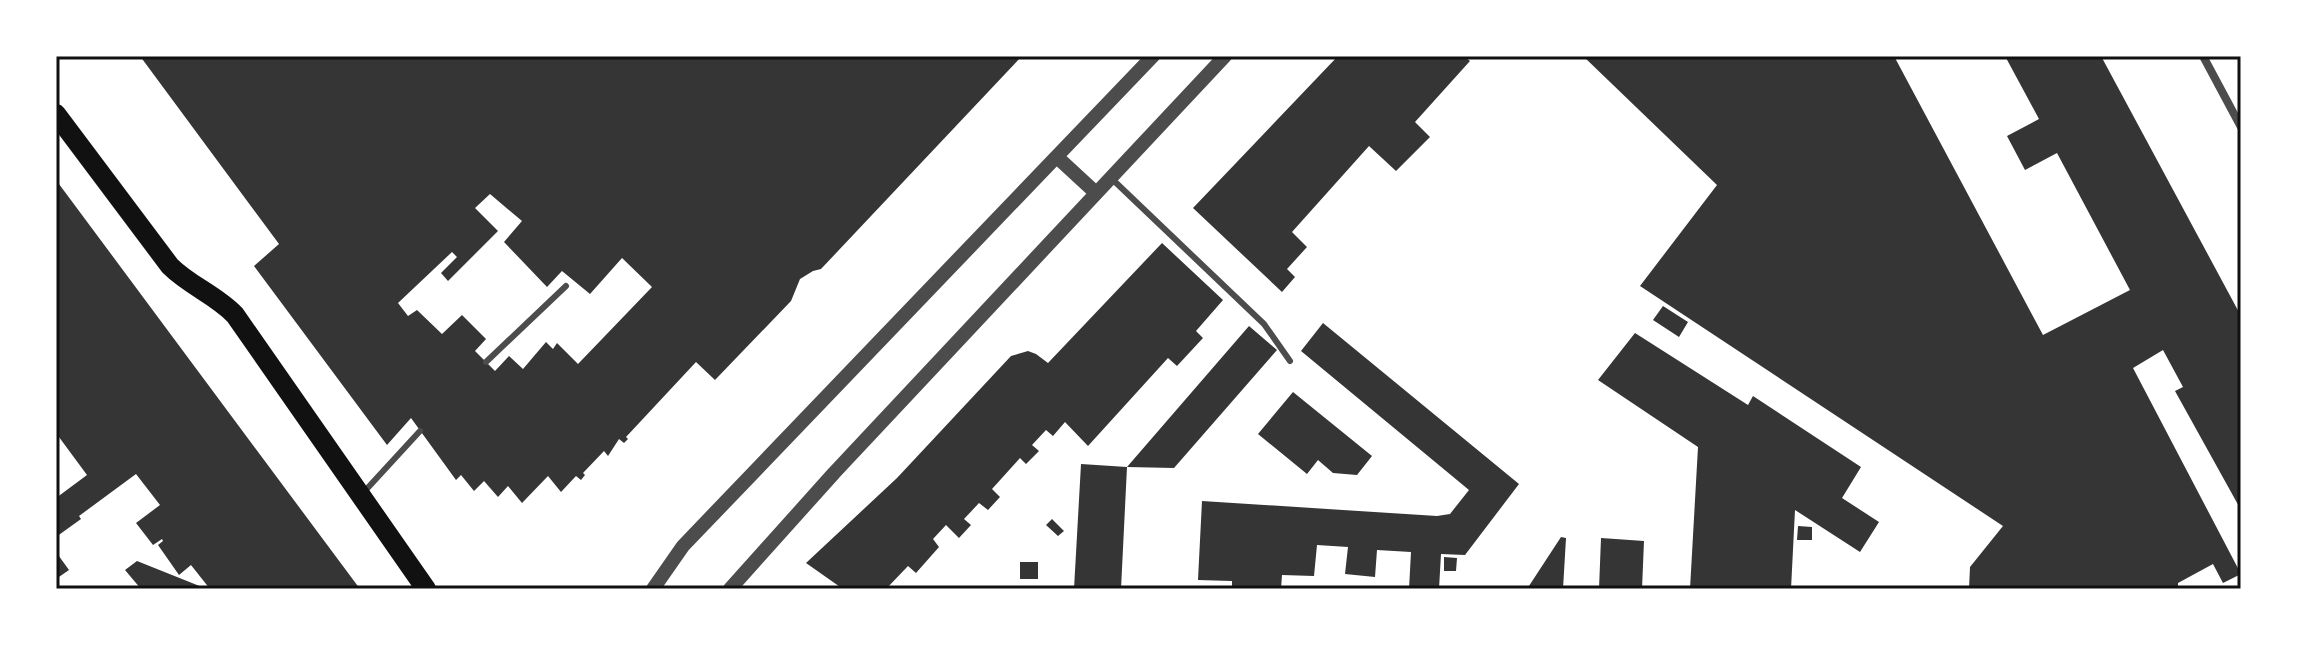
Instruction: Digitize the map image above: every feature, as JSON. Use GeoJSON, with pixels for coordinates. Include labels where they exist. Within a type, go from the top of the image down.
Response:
{"type":"FeatureCollection","features":[{"type":"Feature","properties":{"kind":"main road"},"geometry":{"type":"LineString","coordinates":[[56,114],[170,266],[184,280],[213,296],[235,315],[426,589]]}},
{"type":"Feature","properties":{"kind":"street"},"geometry":{"type":"LineString","coordinates":[[653,589],[683,546],[1153,56]]}},
{"type":"Feature","properties":{"kind":"street"},"geometry":{"type":"LineString","coordinates":[[730,589],[834,473],[1225,56]]}},
{"type":"Feature","properties":{"kind":"street"},"geometry":{"type":"LineString","coordinates":[[2203,56],[2241,127]]}},
{"type":"Feature","properties":{"kind":"street"},"geometry":{"type":"LineString","coordinates":[[1057,157],[1096,193]]}},
{"type":"Feature","properties":{"kind":"lane"},"geometry":{"type":"LineString","coordinates":[[1111,178],[1264,324],[1290,361]]}},
{"type":"Feature","properties":{"kind":"lane"},"geometry":{"type":"LineString","coordinates":[[486,362],[566,286]]}},
{"type":"Feature","properties":{"kind":"lane"},"geometry":{"type":"LineString","coordinates":[[361,495],[420,431]]}},
{"type":"Feature","properties":{"kind":"building"},"geometry":{"type":"Polygon","coordinates":[[[140,56],[1022,56],[821,269],[800,279],[791,301],[715,380],[696,362],[626,437],[628,439],[624,443],[619,439],[608,456],[604,451],[583,473],[585,475],[581,480],[576,476],[561,492],[548,476],[522,503],[508,486],[498,497],[484,481],[474,491],[461,475],[456,480],[411,418],[387,445],[254,266],[279,244],[140,56]],[[490,194],[475,208],[498,231],[448,281],[441,273],[457,257],[452,252],[398,303],[408,316],[417,310],[442,334],[462,315],[486,339],[475,351],[495,371],[509,356],[523,369],[546,342],[553,349],[557,343],[578,364],[652,287],[622,258],[590,294],[562,271],[547,287],[504,242],[522,221],[490,194]]]}},
{"type":"Feature","properties":{"kind":"building"},"geometry":{"type":"Polygon","coordinates":[[[1338,56],[1464,56],[1470,61],[1415,122],[1430,137],[1396,171],[1369,146],[1292,232],[1307,247],[1287,269],[1295,277],[1282,292],[1193,208],[1338,56]]]}},
{"type":"Feature","properties":{"kind":"building"},"geometry":{"type":"Polygon","coordinates":[[[1583,56],[1894,56],[2043,335],[2130,290],[2057,153],[2025,170],[2007,136],[2039,119],[2005,56],[2101,56],[2241,316],[2241,510],[2175,391],[2183,387],[2163,350],[2133,368],[2241,574],[2223,583],[2213,564],[2178,583],[2178,589],[1969,589],[1970,567],[2003,526],[1640,286],[1717,185],[1583,56]]]}},
{"type":"Feature","properties":{"kind":"building"},"geometry":{"type":"Polygon","coordinates":[[[56,180],[360,589],[210,589],[191,565],[179,575],[158,545],[162,539],[153,545],[136,523],[160,505],[136,474],[56,537],[56,498],[87,475],[56,433],[56,180]]]}},
{"type":"Feature","properties":{"kind":"building"},"geometry":{"type":"Polygon","coordinates":[[[1162,243],[1223,300],[1196,331],[1203,338],[1177,366],[1168,358],[1088,446],[1065,422],[1053,436],[1046,430],[1032,445],[1039,451],[1026,464],[1020,458],[992,489],[1000,497],[988,510],[979,503],[964,519],[971,525],[959,538],[946,525],[933,539],[939,547],[916,573],[908,566],[886,589],[843,589],[806,563],[897,478],[1011,356],[1028,351],[1048,363],[1162,243]]]}},
{"type":"Feature","properties":{"kind":"building"},"geometry":{"type":"Polygon","coordinates":[[[1663,306],[1688,322],[1679,337],[1653,320],[1663,306]]]}},
{"type":"Feature","properties":{"kind":"building"},"geometry":{"type":"Polygon","coordinates":[[[1323,323],[1519,484],[1465,555],[1441,554],[1439,589],[1409,589],[1411,552],[1377,550],[1375,577],[1345,574],[1348,547],[1317,545],[1314,576],[1282,575],[1281,589],[1232,589],[1232,581],[1198,580],[1202,501],[1437,516],[1450,514],[1469,490],[1301,351],[1323,323]]]}},
{"type":"Feature","properties":{"kind":"building"},"geometry":{"type":"Polygon","coordinates":[[[1249,326],[1277,350],[1174,468],[1127,467],[1249,326]]]}},
{"type":"Feature","properties":{"kind":"building"},"geometry":{"type":"Polygon","coordinates":[[[1635,333],[1748,405],[1753,396],[1861,467],[1842,498],[1879,522],[1860,552],[1795,510],[1791,589],[1690,589],[1698,447],[1598,380],[1635,333]]]}},
{"type":"Feature","properties":{"kind":"building"},"geometry":{"type":"Polygon","coordinates":[[[1293,392],[1372,456],[1357,475],[1333,473],[1318,460],[1307,474],[1258,434],[1293,392]]]}},
{"type":"Feature","properties":{"kind":"building"},"geometry":{"type":"Polygon","coordinates":[[[1081,464],[1127,467],[1121,589],[1074,589],[1081,464]]]}},
{"type":"Feature","properties":{"kind":"building"},"geometry":{"type":"Polygon","coordinates":[[[1052,519],[1064,531],[1058,536],[1046,525],[1052,519]]]}},
{"type":"Feature","properties":{"kind":"building"},"geometry":{"type":"Polygon","coordinates":[[[1798,526],[1812,527],[1812,540],[1797,540],[1798,526]]]}},
{"type":"Feature","properties":{"kind":"building"},"geometry":{"type":"Polygon","coordinates":[[[1561,537],[1566,538],[1563,589],[1527,589],[1561,537]]]}},
{"type":"Feature","properties":{"kind":"building"},"geometry":{"type":"Polygon","coordinates":[[[1601,538],[1644,541],[1642,589],[1599,589],[1601,538]]]}},
{"type":"Feature","properties":{"kind":"building"},"geometry":{"type":"Polygon","coordinates":[[[56,552],[69,570],[56,579],[56,552]]]}},
{"type":"Feature","properties":{"kind":"building"},"geometry":{"type":"Polygon","coordinates":[[[1444,557],[1457,558],[1456,571],[1444,571],[1444,557]]]}},
{"type":"Feature","properties":{"kind":"building"},"geometry":{"type":"Polygon","coordinates":[[[137,561],[207,589],[141,589],[125,570],[137,561]]]}},
{"type":"Feature","properties":{"kind":"building"},"geometry":{"type":"Polygon","coordinates":[[[1020,562],[1038,562],[1038,579],[1020,579],[1020,562]]]}}]}
